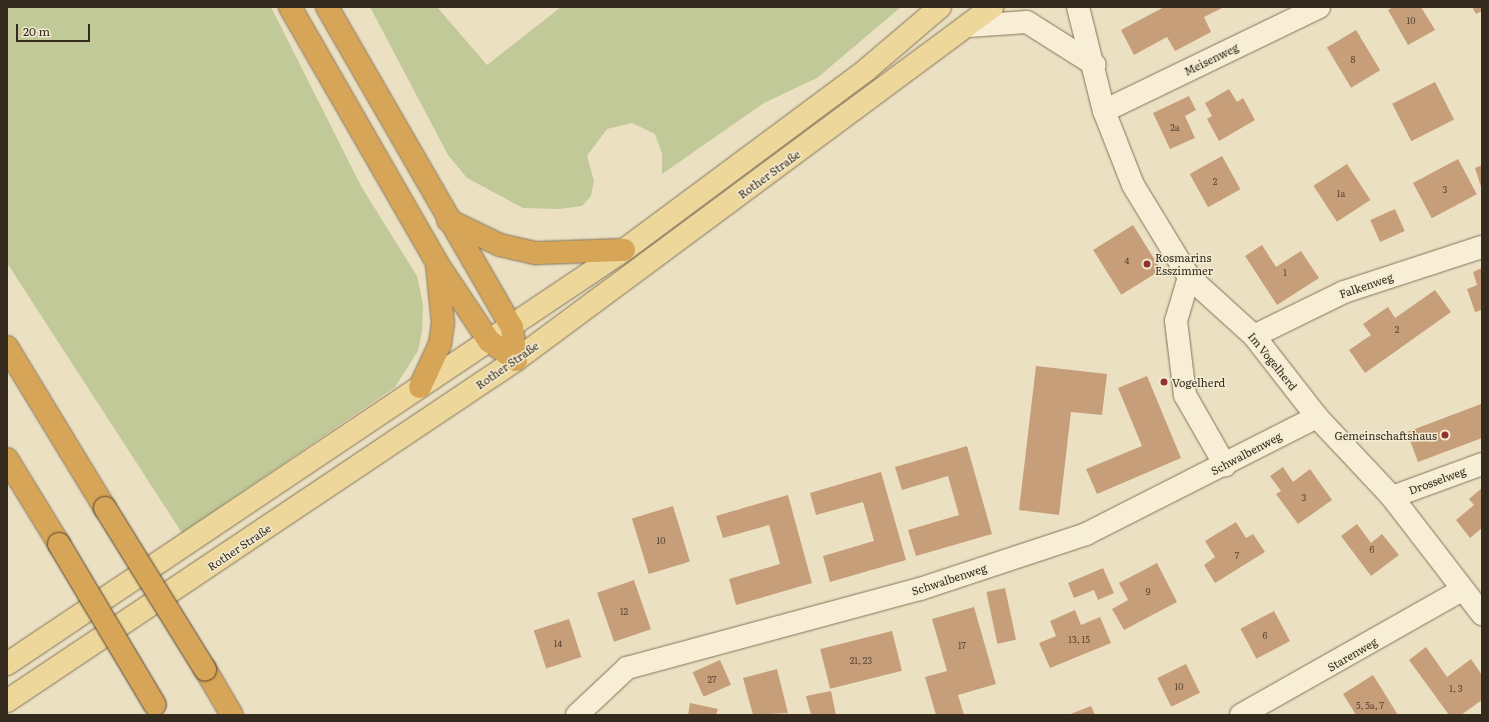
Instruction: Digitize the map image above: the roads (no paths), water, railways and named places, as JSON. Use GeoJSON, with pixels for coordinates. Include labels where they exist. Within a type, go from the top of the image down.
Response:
{"type":"FeatureCollection","features":[{"type":"Feature","properties":{"kind":"highway"},"geometry":{"type":"LineString","coordinates":[[290,7],[437,263],[489,341],[516,360]]}},
{"type":"Feature","properties":{"kind":"highway"},"geometry":{"type":"LineString","coordinates":[[327,7],[448,220],[512,327],[516,360]]}},
{"type":"Feature","properties":{"kind":"highway"},"geometry":{"type":"LineString","coordinates":[[448,220],[500,245],[536,253],[624,250]]}},
{"type":"Feature","properties":{"kind":"highway"},"geometry":{"type":"LineString","coordinates":[[420,387],[440,344],[443,323],[437,263]]}},
{"type":"Feature","properties":{"kind":"highway"},"geometry":{"type":"LineString","coordinates":[[7,347],[232,715]]}},
{"type":"Feature","properties":{"kind":"highway"},"geometry":{"type":"LineString","coordinates":[[7,459],[158,710]]}},
{"type":"Feature","properties":{"kind":"main road"},"geometry":{"type":"LineString","coordinates":[[7,664],[512,327],[624,250],[866,70],[940,7]]}},
{"type":"Feature","properties":{"kind":"main road","name":"Rother Straße"},"geometry":{"type":"LineString","coordinates":[[7,701],[516,360],[992,7]]}},
{"type":"Feature","properties":{"kind":"street","name":"Im Vogelherd"},"geometry":{"type":"LineString","coordinates":[[1078,7],[1095,65],[1104,111],[1134,185],[1189,277],[1254,336],[1317,416],[1392,497],[1462,590],[1482,614]]}},
{"type":"Feature","properties":{"kind":"street","name":"Meisenweg"},"geometry":{"type":"LineString","coordinates":[[1104,111],[1319,7]]}},
{"type":"Feature","properties":{"kind":"street"},"geometry":{"type":"LineString","coordinates":[[968,26],[1027,22],[1095,65]]}},
{"type":"Feature","properties":{"kind":"street","name":"Falkenweg"},"geometry":{"type":"LineString","coordinates":[[1254,336],[1344,292],[1482,247]]}},
{"type":"Feature","properties":{"kind":"street"},"geometry":{"type":"LineString","coordinates":[[1189,277],[1176,321],[1185,395],[1225,465]]}},
{"type":"Feature","properties":{"kind":"street","name":"Schwalbenweg"},"geometry":{"type":"LineString","coordinates":[[577,715],[627,668],[920,589],[1086,534],[1225,465],[1317,416]]}},
{"type":"Feature","properties":{"kind":"street","name":"Drosselweg"},"geometry":{"type":"LineString","coordinates":[[1392,497],[1482,464]]}},
{"type":"Feature","properties":{"kind":"street","name":"Starenweg"},"geometry":{"type":"LineString","coordinates":[[1241,715],[1462,590]]}},
{"type":"Feature","properties":{"kind":"place","name":"Rosmarins Esszimmer"},"geometry":{"type":"Point","coordinates":[1147,264]}},
{"type":"Feature","properties":{"kind":"place","name":"Vogelherd"},"geometry":{"type":"Point","coordinates":[1164,382]}},
{"type":"Feature","properties":{"kind":"place","name":"Gemeinschaftshaus"},"geometry":{"type":"Point","coordinates":[1445,435]}}]}
